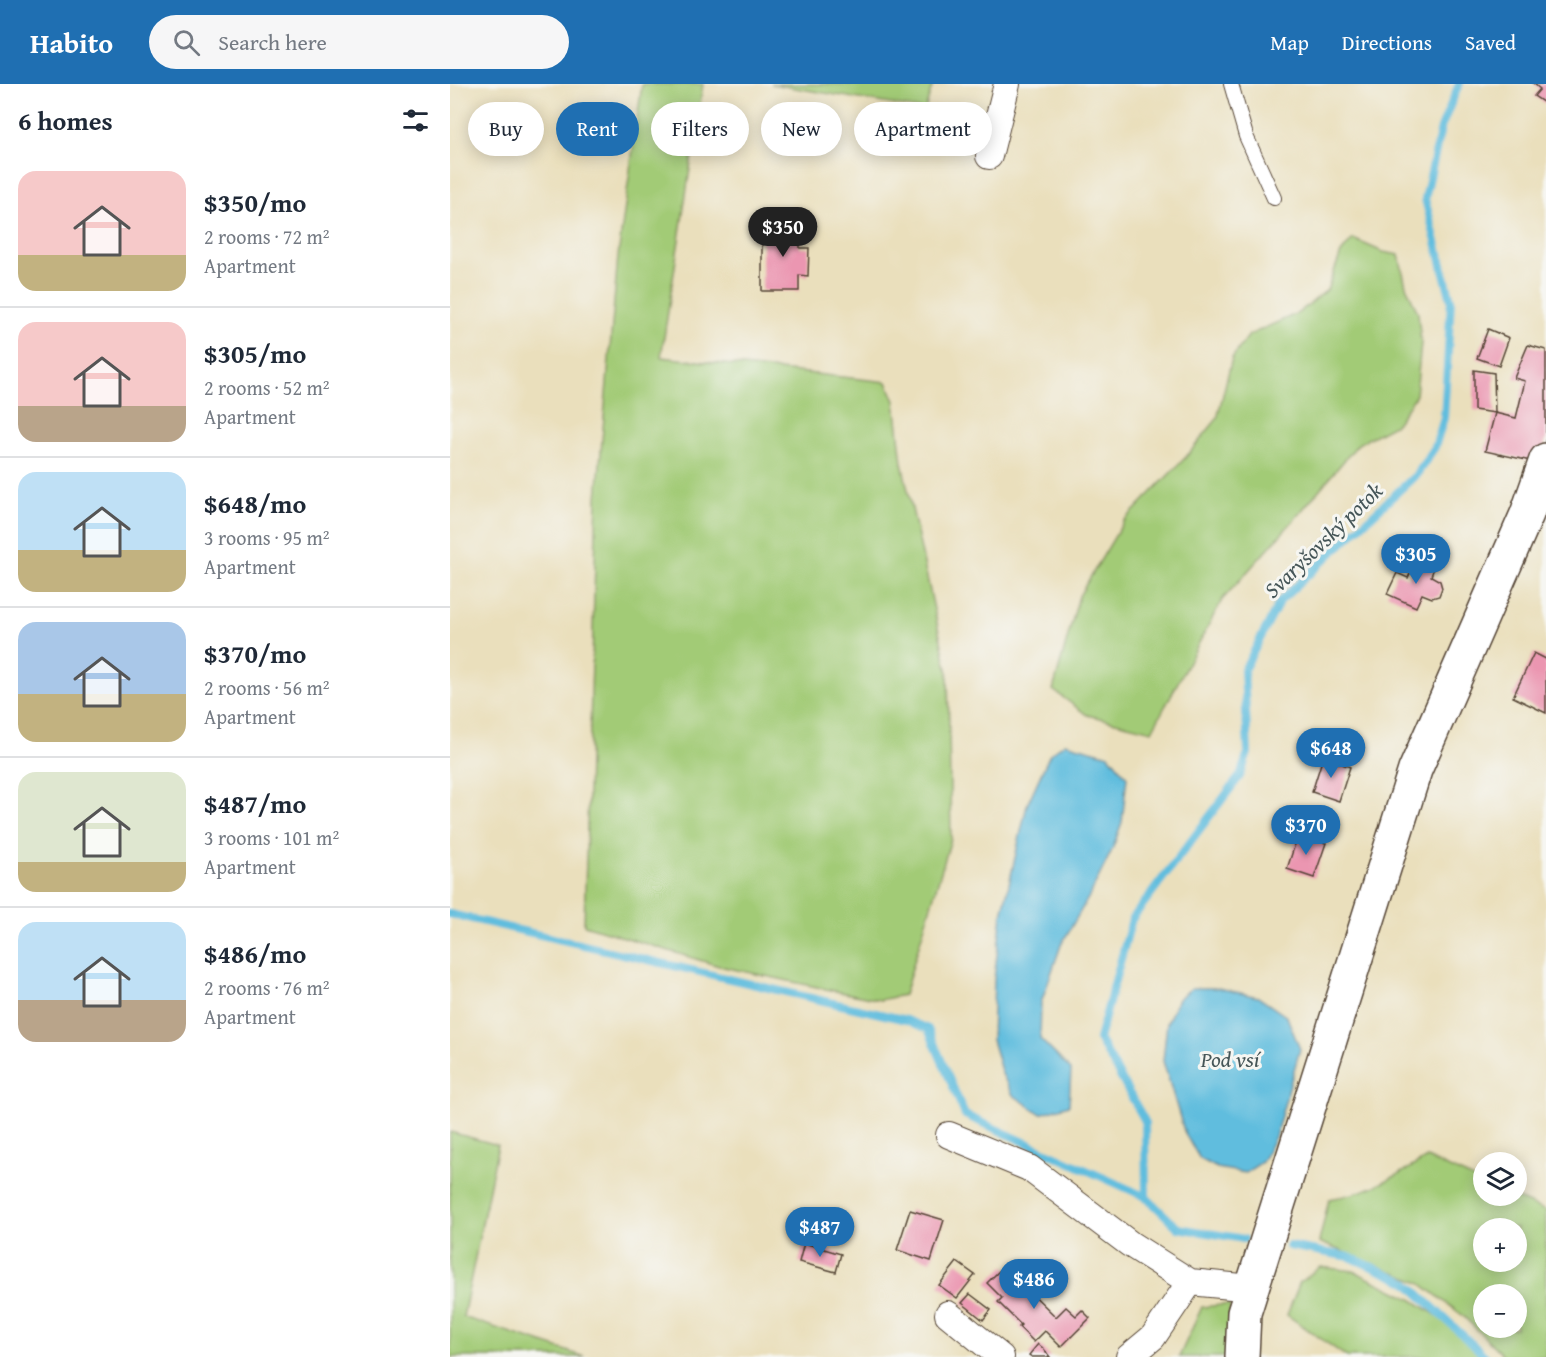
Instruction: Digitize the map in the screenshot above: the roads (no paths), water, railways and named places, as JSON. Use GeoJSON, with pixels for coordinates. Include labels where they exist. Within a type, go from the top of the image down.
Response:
{"type":"FeatureCollection","features":[{"type":"Feature","properties":{"kind":"street"},"geometry":{"type":"LineString","coordinates":[[992,144],[1007,84]]}},
{"type":"Feature","properties":{"kind":"street"},"geometry":{"type":"LineString","coordinates":[[1242,1357],[1244,1313],[1415,770],[1527,514],[1546,460]]}},
{"type":"Feature","properties":{"kind":"street"},"geometry":{"type":"LineString","coordinates":[[949,1135],[1029,1168],[1130,1244],[1190,1282],[1252,1288]]}},
{"type":"Feature","properties":{"kind":"street"},"geometry":{"type":"LineString","coordinates":[[1129,1357],[1153,1337],[1190,1282]]}},
{"type":"Feature","properties":{"kind":"street"},"geometry":{"type":"LineString","coordinates":[[948,1314],[1001,1357]]}},
{"type":"Feature","properties":{"kind":"lane"},"geometry":{"type":"LineString","coordinates":[[1231,84],[1246,136],[1274,198]]}},
{"type":"Feature","properties":{"kind":"water"},"geometry":{"type":"Polygon","coordinates":[[[1065,743],[1109,755],[1127,777],[1122,822],[1112,850],[1091,893],[1061,945],[1041,1003],[1040,1039],[1071,1070],[1069,1105],[1041,1114],[1013,1095],[1002,1074],[992,1040],[994,979],[1002,915],[1027,805],[1050,754],[1065,743]]]}},
{"type":"Feature","properties":{"kind":"water","name":"Pod vsí"},"geometry":{"type":"Polygon","coordinates":[[[1192,988],[1218,988],[1258,997],[1287,1017],[1300,1049],[1275,1137],[1262,1162],[1245,1173],[1217,1168],[1200,1159],[1185,1134],[1163,1061],[1167,1023],[1178,999],[1192,988]]]}},
{"type":"Feature","properties":{"kind":"waterway","name":"Svaryšovský potok"},"geometry":{"type":"LineString","coordinates":[[1244,1239],[1178,1228],[1146,1197],[1145,1121],[1099,1039],[1132,919],[1240,776],[1248,753],[1244,670],[1280,601],[1417,474],[1435,447],[1444,418],[1451,300],[1425,199],[1441,128],[1459,84]]}},
{"type":"Feature","properties":{"kind":"waterway"},"geometry":{"type":"LineString","coordinates":[[450,914],[906,1020],[928,1029],[965,1115],[1146,1197]]}},
{"type":"Feature","properties":{"kind":"waterway","name":"Svaryšovský potok"},"geometry":{"type":"LineString","coordinates":[[1289,1246],[1350,1257],[1406,1282],[1486,1357]]}}]}
